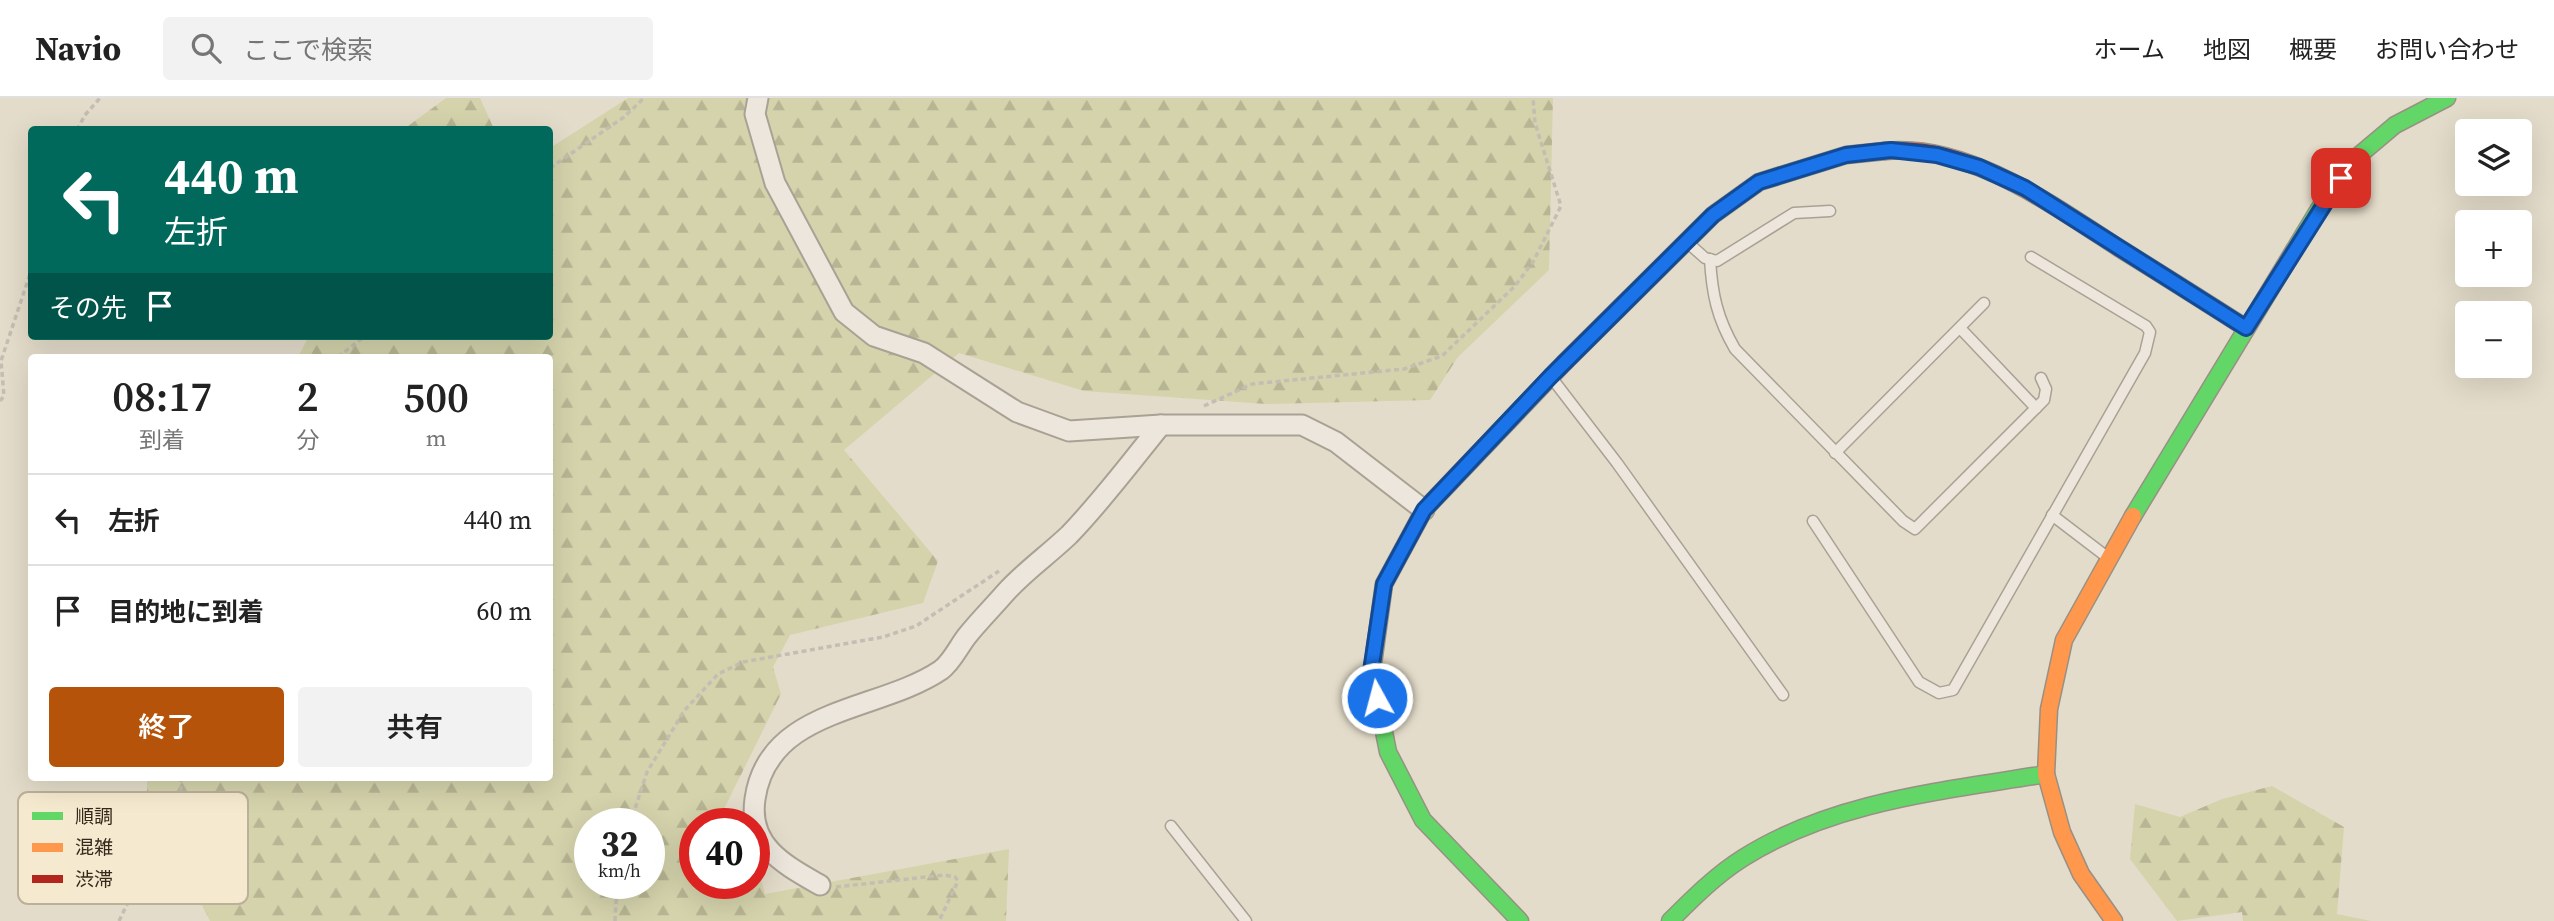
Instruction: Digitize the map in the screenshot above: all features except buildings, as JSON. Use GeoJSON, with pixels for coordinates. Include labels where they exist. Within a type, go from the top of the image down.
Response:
{"type":"FeatureCollection","features":[{"type":"Feature","properties":{"kind":"street"},"geometry":{"type":"LineString","coordinates":[[758,98],[755,114],[775,183],[844,312],[874,336],[924,353],[1017,412],[1069,431],[1161,425],[1302,425],[1336,442],[1424,510]]}},
{"type":"Feature","properties":{"kind":"street"},"geometry":{"type":"LineString","coordinates":[[2114,921],[2081,874],[2071,853],[2062,832],[2046,774],[2049,709],[2064,640],[2109,558],[2246,328],[2351,162],[2395,125],[2447,98]]}},
{"type":"Feature","properties":{"kind":"street"},"geometry":{"type":"LineString","coordinates":[[1520,921],[1423,820],[1388,752],[1371,671],[1384,584],[1424,510],[1551,376],[1713,215],[1759,182],[1807,165],[1846,155],[1891,150],[1937,155],[1979,167],[2025,188],[2246,328]]}},
{"type":"Feature","properties":{"kind":"street"},"geometry":{"type":"LineString","coordinates":[[820,885],[778,861],[758,834],[754,806],[758,782],[777,747],[811,724],[943,669],[967,636],[1027,569],[1068,536],[1161,425]]}},
{"type":"Feature","properties":{"kind":"street"},"geometry":{"type":"LineString","coordinates":[[1670,921],[1701,890],[1744,857],[1810,825],[1878,804],[2046,774]]}},
{"type":"Feature","properties":{"kind":"lane"},"geometry":{"type":"LineString","coordinates":[[1686,241],[1710,259],[1717,261],[1794,213],[1830,211]]}},
{"type":"Feature","properties":{"kind":"lane"},"geometry":{"type":"LineString","coordinates":[[1813,521],[1919,682],[1939,693],[1952,690],[2145,353],[2150,332],[2146,326],[2031,257]]}},
{"type":"Feature","properties":{"kind":"lane"},"geometry":{"type":"LineString","coordinates":[[1710,259],[1712,294],[1719,322],[1735,349],[1835,453],[1903,521],[1915,529],[2044,400],[2046,390],[2041,377]]}},
{"type":"Feature","properties":{"kind":"lane"},"geometry":{"type":"LineString","coordinates":[[1835,453],[1984,303]]}},
{"type":"Feature","properties":{"kind":"lane"},"geometry":{"type":"LineString","coordinates":[[1960,328],[2036,408]]}},
{"type":"Feature","properties":{"kind":"lane"},"geometry":{"type":"LineString","coordinates":[[1551,376],[1617,463],[1783,695]]}},
{"type":"Feature","properties":{"kind":"lane"},"geometry":{"type":"LineString","coordinates":[[2052,515],[2109,558]]}},
{"type":"Feature","properties":{"kind":"lane"},"geometry":{"type":"LineString","coordinates":[[1171,826],[1246,921]]}},
{"type":"Feature","properties":{"kind":"path"},"geometry":{"type":"LineString","coordinates":[[79,126],[100,98]]}},
{"type":"Feature","properties":{"kind":"path"},"geometry":{"type":"LineString","coordinates":[[553,166],[624,117],[644,98]]}},
{"type":"Feature","properties":{"kind":"path"},"geometry":{"type":"LineString","coordinates":[[1195,410],[1252,384],[1404,369],[1442,356],[1515,286],[1532,262],[1561,206],[1535,123],[1533,98]]}},
{"type":"Feature","properties":{"kind":"path"},"geometry":{"type":"LineString","coordinates":[[0,401],[4,396],[1,361],[28,280]]}},
{"type":"Feature","properties":{"kind":"path"},"geometry":{"type":"LineString","coordinates":[[342,354],[360,340]]}},
{"type":"Feature","properties":{"kind":"path"},"geometry":{"type":"LineString","coordinates":[[635,808],[647,772],[684,711],[718,674],[743,662],[883,637],[916,626],[1005,567],[1027,569]]}},
{"type":"Feature","properties":{"kind":"path"},"geometry":{"type":"LineString","coordinates":[[820,885],[839,887],[944,875],[954,877],[958,881],[939,921]]}},
{"type":"Feature","properties":{"kind":"path"},"geometry":{"type":"LineString","coordinates":[[615,921],[616,899]]}},
{"type":"Feature","properties":{"kind":"path"},"geometry":{"type":"LineString","coordinates":[[119,921],[127,904]]}},
{"type":"Feature","properties":{"kind":"green space"},"geometry":{"type":"Polygon","coordinates":[[[446,98],[480,98],[493,126],[408,126],[446,98]]]}},
{"type":"Feature","properties":{"kind":"green space"},"geometry":{"type":"Polygon","coordinates":[[[628,98],[1553,98],[1549,270],[1458,357],[1430,400],[1266,404],[1084,391],[959,353],[844,450],[938,561],[923,603],[790,635],[773,667],[781,694],[724,808],[679,808],[679,899],[770,899],[770,893],[1009,849],[1006,921],[210,921],[202,904],[248,904],[248,792],[147,792],[147,781],[553,781],[553,354],[300,354],[307,340],[553,340],[553,146],[628,98]]]}},
{"type":"Feature","properties":{"kind":"green space"},"geometry":{"type":"Polygon","coordinates":[[[2272,786],[2344,827],[2337,914],[2371,921],[2243,921],[2242,912],[2177,921],[2130,859],[2135,804],[2180,817],[2222,799],[2272,786]]]}},
{"type":"Feature","properties":{"kind":"traffic: fast"},"geometry":{"type":"LineString","coordinates":[[2133,516],[2319,209],[2351,162],[2395,125],[2447,98]]}},
{"type":"Feature","properties":{"kind":"traffic: fast"},"geometry":{"type":"LineString","coordinates":[[1520,921],[1423,820],[1388,752],[1372,671],[1384,584],[1424,510],[1565,362]]}},
{"type":"Feature","properties":{"kind":"traffic: fast"},"geometry":{"type":"LineString","coordinates":[[1670,921],[1705,887],[1743,858],[1814,823],[1890,801],[2046,774]]}},
{"type":"Feature","properties":{"kind":"traffic: slow"},"geometry":{"type":"LineString","coordinates":[[1565,362],[1713,215],[1759,182],[1846,155],[1885,151]]}},
{"type":"Feature","properties":{"kind":"traffic: slow"},"geometry":{"type":"LineString","coordinates":[[2114,921],[2081,874],[2062,832],[2046,774],[2049,709],[2064,640],[2133,516]]}},
{"type":"Feature","properties":{"kind":"traffic: jam"},"geometry":{"type":"LineString","coordinates":[[1885,151],[1916,151],[1947,156],[2008,180],[2067,214],[2246,328]]}},
{"type":"Feature","properties":{"kind":"route"},"geometry":{"type":"LineString","coordinates":[[1377,698],[1371,671],[1384,584],[1424,510],[1551,376],[1713,215],[1759,182],[1846,155],[1891,150],[1937,155],[1979,167],[2025,188],[2246,328],[2341,178]]}}]}
